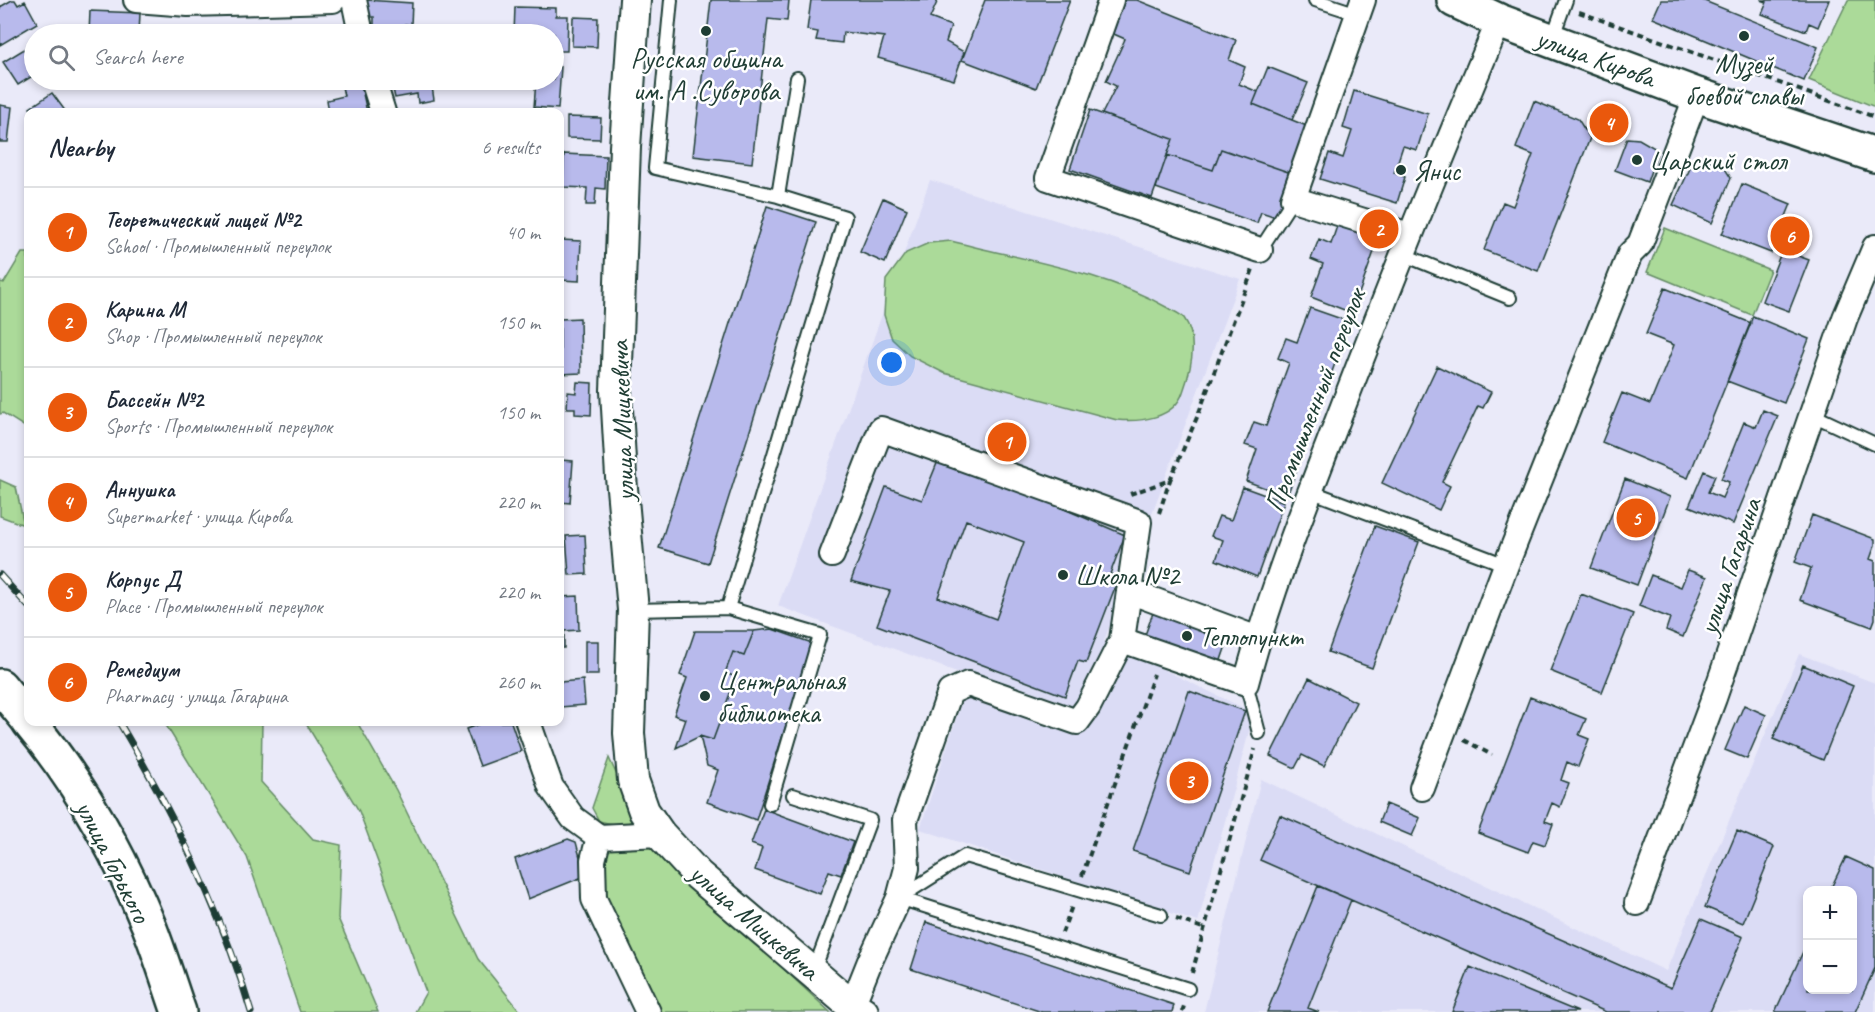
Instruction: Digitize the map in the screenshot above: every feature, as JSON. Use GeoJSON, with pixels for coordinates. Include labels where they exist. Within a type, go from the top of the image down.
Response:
{"type":"FeatureCollection","features":[{"type":"Feature","properties":{"kind":"main road","name":"улица Кирова"},"geometry":{"type":"LineString","coordinates":[[1454,0],[1499,21],[1697,95],[1875,155]]}},
{"type":"Feature","properties":{"kind":"main road","name":"улица Горького"},"geometry":{"type":"LineString","coordinates":[[0,686],[24,715]]}},
{"type":"Feature","properties":{"kind":"main road","name":"улица Горького"},"geometry":{"type":"LineString","coordinates":[[33,726],[49,746],[102,829],[148,926],[179,1012]]}},
{"type":"Feature","properties":{"kind":"street"},"geometry":{"type":"LineString","coordinates":[[136,0],[188,4],[333,0]]}},
{"type":"Feature","properties":{"kind":"street"},"geometry":{"type":"LineString","coordinates":[[354,0],[358,24]]}},
{"type":"Feature","properties":{"kind":"street","name":"улица Мицкевича"},"geometry":{"type":"LineString","coordinates":[[635,0],[624,147],[616,392],[633,610],[629,733],[633,780],[644,810],[660,834],[698,875],[858,1009]]}},
{"type":"Feature","properties":{"kind":"street"},"geometry":{"type":"LineString","coordinates":[[1111,0],[1048,178],[1260,250]]}},
{"type":"Feature","properties":{"kind":"street"},"geometry":{"type":"LineString","coordinates":[[1360,7],[1293,200],[1406,244]]}},
{"type":"Feature","properties":{"kind":"street","name":"Промышленный переулок"},"geometry":{"type":"LineString","coordinates":[[1246,683],[1258,639],[1310,491],[1406,244],[1499,21]]}},
{"type":"Feature","properties":{"kind":"street"},"geometry":{"type":"LineString","coordinates":[[376,90],[382,108]]}},
{"type":"Feature","properties":{"kind":"street"},"geometry":{"type":"LineString","coordinates":[[1422,788],[1506,565],[1630,254],[1641,244],[1697,95]]}},
{"type":"Feature","properties":{"kind":"street","name":"улица Гагарина"},"geometry":{"type":"LineString","coordinates":[[1637,903],[1714,698],[1845,318],[1875,247]]}},
{"type":"Feature","properties":{"kind":"street"},"geometry":{"type":"LineString","coordinates":[[832,555],[881,429],[1139,522],[1122,640],[1088,707],[1077,722],[968,684],[950,692],[905,820],[907,868],[899,898],[870,961],[858,1009]]}},
{"type":"Feature","properties":{"kind":"street"},"geometry":{"type":"LineString","coordinates":[[1129,591],[1258,639]]}},
{"type":"Feature","properties":{"kind":"street"},"geometry":{"type":"LineString","coordinates":[[1122,640],[1246,683]]}},
{"type":"Feature","properties":{"kind":"street"},"geometry":{"type":"LineString","coordinates":[[529,726],[551,787],[573,818],[599,837],[660,834]]}},
{"type":"Feature","properties":{"kind":"street"},"geometry":{"type":"LineString","coordinates":[[599,837],[593,860],[594,899],[648,1012]]}},
{"type":"Feature","properties":{"kind":"lane"},"geometry":{"type":"LineString","coordinates":[[671,0],[655,168],[778,196],[845,217],[728,608]]}},
{"type":"Feature","properties":{"kind":"lane"},"geometry":{"type":"LineString","coordinates":[[1315,0],[1360,7]]}},
{"type":"Feature","properties":{"kind":"lane"},"geometry":{"type":"LineString","coordinates":[[1552,40],[1564,3]]}},
{"type":"Feature","properties":{"kind":"lane"},"geometry":{"type":"LineString","coordinates":[[778,196],[797,78]]}},
{"type":"Feature","properties":{"kind":"lane"},"geometry":{"type":"LineString","coordinates":[[1260,250],[1293,200]]}},
{"type":"Feature","properties":{"kind":"lane"},"geometry":{"type":"LineString","coordinates":[[1406,244],[1510,298]]}},
{"type":"Feature","properties":{"kind":"lane"},"geometry":{"type":"LineString","coordinates":[[1813,415],[1875,444]]}},
{"type":"Feature","properties":{"kind":"lane"},"geometry":{"type":"LineString","coordinates":[[1310,491],[1506,565]]}},
{"type":"Feature","properties":{"kind":"lane"},"geometry":{"type":"LineString","coordinates":[[633,610],[728,608],[820,635],[770,804]]}},
{"type":"Feature","properties":{"kind":"lane"},"geometry":{"type":"LineString","coordinates":[[1246,683],[1259,733]]}},
{"type":"Feature","properties":{"kind":"lane"},"geometry":{"type":"LineString","coordinates":[[793,795],[870,820],[813,973]]}},
{"type":"Feature","properties":{"kind":"lane"},"geometry":{"type":"LineString","coordinates":[[899,898],[965,856],[1161,915]]}},
{"type":"Feature","properties":{"kind":"lane"},"geometry":{"type":"LineString","coordinates":[[899,898],[1188,989]]}},
{"type":"Feature","properties":{"kind":"path"},"geometry":{"type":"LineString","coordinates":[[1564,3],[1875,117]]}},
{"type":"Feature","properties":{"kind":"path"},"geometry":{"type":"LineString","coordinates":[[1157,519],[1170,480],[1198,415],[1260,250]]}},
{"type":"Feature","properties":{"kind":"path"},"geometry":{"type":"LineString","coordinates":[[1127,495],[1170,480]]}},
{"type":"Feature","properties":{"kind":"path"},"geometry":{"type":"LineString","coordinates":[[1057,947],[1162,654]]}},
{"type":"Feature","properties":{"kind":"path"},"geometry":{"type":"LineString","coordinates":[[1444,730],[1492,755]]}},
{"type":"Feature","properties":{"kind":"path"},"geometry":{"type":"LineString","coordinates":[[1161,915],[1203,928],[1259,733]]}},
{"type":"Feature","properties":{"kind":"shaded area"},"geometry":{"type":"Polygon","coordinates":[[[930,180],[1240,279],[1104,641],[1254,713],[1198,922],[920,829],[970,677],[778,606],[930,180]]]}},
{"type":"Feature","properties":{"kind":"shaded area"},"geometry":{"type":"Polygon","coordinates":[[[1799,654],[1875,683],[1875,1012],[1204,1012],[1261,779],[1666,971],[1799,654]]]}},
{"type":"Feature","properties":{"kind":"green space"},"geometry":{"type":"Polygon","coordinates":[[[1848,0],[1875,0],[1875,107],[1809,80],[1848,0]]]}},
{"type":"Feature","properties":{"kind":"green space"},"geometry":{"type":"Polygon","coordinates":[[[1665,228],[1770,270],[1752,315],[1647,272],[1665,228]]]}},
{"type":"Feature","properties":{"kind":"green space"},"geometry":{"type":"Polygon","coordinates":[[[951,241],[1090,276],[1143,295],[1181,315],[1189,326],[1192,355],[1186,383],[1179,401],[1172,408],[1155,417],[1117,420],[944,373],[910,356],[892,339],[884,315],[886,280],[906,253],[929,243],[951,241]]]}},
{"type":"Feature","properties":{"kind":"green space"},"geometry":{"type":"Polygon","coordinates":[[[24,253],[24,426],[3,413],[0,414],[0,282],[4,283],[24,253]]]}},
{"type":"Feature","properties":{"kind":"green space"},"geometry":{"type":"Polygon","coordinates":[[[0,480],[16,487],[24,525],[0,516],[0,480]]]}},
{"type":"Feature","properties":{"kind":"green space"},"geometry":{"type":"Polygon","coordinates":[[[166,726],[262,726],[261,782],[313,839],[341,845],[338,918],[378,1012],[300,1012],[247,857],[166,726]]]}},
{"type":"Feature","properties":{"kind":"green space"},"geometry":{"type":"Polygon","coordinates":[[[307,726],[359,726],[396,790],[478,959],[521,1012],[415,1012],[426,992],[359,811],[307,726]]]}},
{"type":"Feature","properties":{"kind":"green space"},"geometry":{"type":"Polygon","coordinates":[[[609,758],[637,819],[621,826],[599,821],[592,808],[609,758]]]}},
{"type":"Feature","properties":{"kind":"green space"},"geometry":{"type":"Polygon","coordinates":[[[649,844],[830,1012],[653,1012],[596,896],[598,857],[610,849],[649,844]]]}},
{"type":"Feature","properties":{"kind":"building"},"geometry":{"type":"Polygon","coordinates":[[[12,0],[15,0],[18,5],[25,1],[37,23],[24,24],[24,31],[0,45],[0,7],[12,0]]]}},
{"type":"Feature","properties":{"kind":"building"},"geometry":{"type":"Polygon","coordinates":[[[366,0],[412,3],[411,24],[374,24],[374,17],[364,17],[366,0]]]}},
{"type":"Feature","properties":{"kind":"building"},"geometry":{"type":"Polygon","coordinates":[[[711,0],[789,0],[787,21],[768,19],[752,163],[693,156],[711,0]]]}},
{"type":"Feature","properties":{"kind":"building"},"geometry":{"type":"Polygon","coordinates":[[[811,0],[938,0],[930,18],[951,26],[946,42],[964,52],[954,80],[878,58],[884,37],[843,32],[842,43],[816,40],[818,32],[807,30],[811,0]]]}},
{"type":"Feature","properties":{"kind":"building"},"geometry":{"type":"Polygon","coordinates":[[[985,0],[1070,0],[1036,88],[962,60],[985,0]]]}},
{"type":"Feature","properties":{"kind":"building"},"geometry":{"type":"Polygon","coordinates":[[[1121,0],[1137,0],[1236,40],[1229,60],[1245,67],[1239,84],[1258,92],[1253,104],[1309,127],[1294,174],[1221,149],[1213,170],[1167,155],[1173,139],[1102,114],[1116,86],[1106,81],[1125,39],[1107,31],[1121,0]]]}},
{"type":"Feature","properties":{"kind":"building","name":"Музей боевой славы"},"geometry":{"type":"Polygon","coordinates":[[[1661,0],[1702,0],[1818,47],[1804,81],[1653,18],[1661,0]]]}},
{"type":"Feature","properties":{"kind":"building"},"geometry":{"type":"Polygon","coordinates":[[[1761,0],[1829,0],[1818,27],[1809,23],[1806,31],[1762,14],[1767,2],[1761,0]]]}},
{"type":"Feature","properties":{"kind":"building"},"geometry":{"type":"Polygon","coordinates":[[[515,7],[556,8],[556,16],[568,16],[567,51],[564,51],[564,24],[514,24],[515,7]]]}},
{"type":"Feature","properties":{"kind":"building"},"geometry":{"type":"Polygon","coordinates":[[[90,11],[140,13],[139,24],[89,24],[90,11]]]}},
{"type":"Feature","properties":{"kind":"building"},"geometry":{"type":"Polygon","coordinates":[[[573,17],[598,18],[597,47],[572,46],[573,17]]]}},
{"type":"Feature","properties":{"kind":"building"},"geometry":{"type":"Polygon","coordinates":[[[24,49],[24,81],[18,85],[3,62],[24,49]]]}},
{"type":"Feature","properties":{"kind":"building"},"geometry":{"type":"Polygon","coordinates":[[[1268,67],[1308,83],[1292,120],[1253,104],[1268,67]]]}},
{"type":"Feature","properties":{"kind":"building"},"geometry":{"type":"Polygon","coordinates":[[[343,90],[362,90],[366,108],[328,108],[327,100],[344,96],[343,90]]]}},
{"type":"Feature","properties":{"kind":"building"},"geometry":{"type":"Polygon","coordinates":[[[393,90],[432,90],[434,100],[418,103],[417,94],[395,98],[393,90]]]}},
{"type":"Feature","properties":{"kind":"building"},"geometry":{"type":"Polygon","coordinates":[[[535,90],[559,90],[558,108],[534,107],[535,90]]]}},
{"type":"Feature","properties":{"kind":"building"},"geometry":{"type":"Polygon","coordinates":[[[1354,91],[1428,114],[1417,150],[1403,146],[1394,173],[1405,177],[1397,203],[1320,179],[1329,153],[1343,158],[1352,131],[1343,128],[1354,91]]]}},
{"type":"Feature","properties":{"kind":"building"},"geometry":{"type":"Polygon","coordinates":[[[52,93],[63,108],[30,108],[52,93]]]}},
{"type":"Feature","properties":{"kind":"building"},"geometry":{"type":"Polygon","coordinates":[[[1534,101],[1578,119],[1590,138],[1538,271],[1484,250],[1503,202],[1513,206],[1533,155],[1516,148],[1534,101]]]}},
{"type":"Feature","properties":{"kind":"building"},"geometry":{"type":"Polygon","coordinates":[[[0,105],[12,107],[8,142],[0,142],[0,105]]]}},
{"type":"Feature","properties":{"kind":"building"},"geometry":{"type":"Polygon","coordinates":[[[1598,108],[1627,118],[1620,139],[1590,129],[1598,108]]]}},
{"type":"Feature","properties":{"kind":"building"},"geometry":{"type":"Polygon","coordinates":[[[1090,110],[1173,139],[1152,198],[1070,169],[1090,110]]]}},
{"type":"Feature","properties":{"kind":"building"},"geometry":{"type":"Polygon","coordinates":[[[567,117],[601,118],[600,139],[567,138],[567,117]]]}},
{"type":"Feature","properties":{"kind":"building","name":"Царский стол"},"geometry":{"type":"Polygon","coordinates":[[[1627,138],[1639,139],[1658,150],[1647,182],[1615,170],[1627,138]]]}},
{"type":"Feature","properties":{"kind":"building"},"geometry":{"type":"Polygon","coordinates":[[[1221,149],[1294,174],[1279,218],[1261,212],[1257,223],[1156,188],[1167,155],[1213,170],[1221,149]]]}},
{"type":"Feature","properties":{"kind":"building"},"geometry":{"type":"Polygon","coordinates":[[[564,154],[606,156],[605,189],[596,188],[595,205],[586,205],[587,188],[564,187],[564,154]]]}},
{"type":"Feature","properties":{"kind":"building"},"geometry":{"type":"Polygon","coordinates":[[[1707,159],[1724,167],[1731,178],[1712,223],[1673,205],[1694,160],[1707,159]]]}},
{"type":"Feature","properties":{"kind":"building"},"geometry":{"type":"Polygon","coordinates":[[[1742,184],[1791,204],[1771,253],[1722,234],[1742,184]]]}},
{"type":"Feature","properties":{"kind":"building"},"geometry":{"type":"Polygon","coordinates":[[[883,198],[907,209],[885,263],[860,252],[883,198]]]}},
{"type":"Feature","properties":{"kind":"building"},"geometry":{"type":"Polygon","coordinates":[[[767,206],[816,222],[708,563],[659,548],[767,206]]]}},
{"type":"Feature","properties":{"kind":"building"},"geometry":{"type":"Polygon","coordinates":[[[1339,220],[1380,235],[1352,313],[1311,297],[1323,264],[1311,259],[1319,239],[1331,244],[1339,220]]]}},
{"type":"Feature","properties":{"kind":"building"},"geometry":{"type":"Polygon","coordinates":[[[564,240],[581,241],[579,281],[564,280],[564,240]]]}},
{"type":"Feature","properties":{"kind":"building"},"geometry":{"type":"Polygon","coordinates":[[[1782,250],[1809,260],[1789,311],[1762,301],[1782,250]]]}},
{"type":"Feature","properties":{"kind":"building"},"geometry":{"type":"Polygon","coordinates":[[[1665,288],[1751,323],[1688,478],[1602,442],[1622,393],[1650,404],[1664,370],[1674,345],[1646,334],[1665,288]]]}},
{"type":"Feature","properties":{"kind":"building"},"geometry":{"type":"Polygon","coordinates":[[[1310,308],[1350,322],[1287,496],[1246,481],[1257,449],[1245,445],[1254,422],[1266,426],[1289,363],[1278,358],[1286,338],[1297,342],[1310,308]]]}},
{"type":"Feature","properties":{"kind":"building"},"geometry":{"type":"Polygon","coordinates":[[[1753,316],[1809,339],[1784,403],[1727,381],[1753,316]]]}},
{"type":"Feature","properties":{"kind":"building"},"geometry":{"type":"Polygon","coordinates":[[[580,318],[581,373],[564,374],[564,319],[580,318]]]}},
{"type":"Feature","properties":{"kind":"building"},"geometry":{"type":"Polygon","coordinates":[[[1437,366],[1491,392],[1483,408],[1478,406],[1442,482],[1450,486],[1439,510],[1382,483],[1437,366]]]}},
{"type":"Feature","properties":{"kind":"building"},"geometry":{"type":"Polygon","coordinates":[[[577,382],[592,383],[591,415],[575,414],[575,408],[567,408],[568,392],[576,393],[577,382]]]}},
{"type":"Feature","properties":{"kind":"building"},"geometry":{"type":"Polygon","coordinates":[[[1763,410],[1778,416],[1733,524],[1689,506],[1704,471],[1715,476],[1708,492],[1722,498],[1729,482],[1721,479],[1744,422],[1756,427],[1763,410]]]}},
{"type":"Feature","properties":{"kind":"building","name":"Школа №2"},"geometry":{"type":"Polygon","coordinates":[[[940,456],[1125,535],[1110,574],[1119,577],[1086,663],[1078,661],[1065,696],[877,625],[890,591],[851,581],[886,487],[922,500],[940,456]],[[966,520],[938,597],[996,619],[1024,542],[966,520]]]}},
{"type":"Feature","properties":{"kind":"building"},"geometry":{"type":"Polygon","coordinates":[[[564,460],[573,461],[570,503],[564,502],[564,460]]]}},
{"type":"Feature","properties":{"kind":"building"},"geometry":{"type":"Polygon","coordinates":[[[1625,479],[1670,497],[1637,585],[1591,568],[1625,479]]]}},
{"type":"Feature","properties":{"kind":"building"},"geometry":{"type":"Polygon","coordinates":[[[1243,487],[1284,502],[1257,577],[1216,560],[1223,540],[1211,536],[1219,516],[1231,520],[1243,487]]]}},
{"type":"Feature","properties":{"kind":"building"},"geometry":{"type":"Polygon","coordinates":[[[1812,515],[1875,539],[1870,559],[1875,561],[1875,619],[1872,627],[1800,600],[1811,568],[1795,562],[1812,515]]]}},
{"type":"Feature","properties":{"kind":"building"},"geometry":{"type":"Polygon","coordinates":[[[1375,526],[1419,542],[1372,668],[1328,652],[1375,526]]]}},
{"type":"Feature","properties":{"kind":"building"},"geometry":{"type":"Polygon","coordinates":[[[585,535],[587,574],[569,575],[566,536],[585,535]]]}},
{"type":"Feature","properties":{"kind":"building"},"geometry":{"type":"Polygon","coordinates":[[[1688,570],[1707,577],[1683,637],[1666,630],[1670,618],[1639,606],[1651,575],[1681,587],[1688,570]]]}},
{"type":"Feature","properties":{"kind":"building"},"geometry":{"type":"Polygon","coordinates":[[[1581,594],[1633,614],[1602,692],[1550,671],[1581,594]]]}},
{"type":"Feature","properties":{"kind":"building"},"geometry":{"type":"Polygon","coordinates":[[[578,596],[579,630],[564,631],[564,597],[578,596]]]}},
{"type":"Feature","properties":{"kind":"building","name":"Теплопункт"},"geometry":{"type":"Polygon","coordinates":[[[1154,610],[1229,637],[1220,663],[1145,635],[1154,610]]]}},
{"type":"Feature","properties":{"kind":"building"},"geometry":{"type":"Polygon","coordinates":[[[772,629],[812,643],[756,820],[707,802],[718,770],[707,766],[700,736],[713,740],[736,677],[725,673],[733,652],[744,656],[754,631],[772,629]]]}},
{"type":"Feature","properties":{"kind":"building","name":"Центральная библиотека"},"geometry":{"type":"Polygon","coordinates":[[[695,631],[754,631],[744,656],[733,652],[725,673],[736,677],[713,740],[700,736],[676,748],[686,719],[674,715],[687,678],[680,675],[695,631]]]}},
{"type":"Feature","properties":{"kind":"building"},"geometry":{"type":"Polygon","coordinates":[[[585,641],[598,641],[598,675],[585,675],[585,641]]]}},
{"type":"Feature","properties":{"kind":"building"},"geometry":{"type":"Polygon","coordinates":[[[1803,665],[1853,686],[1823,760],[1773,739],[1803,665]]]}},
{"type":"Feature","properties":{"kind":"building"},"geometry":{"type":"Polygon","coordinates":[[[1309,678],[1356,702],[1324,766],[1302,755],[1295,768],[1270,756],[1309,678]]]}},
{"type":"Feature","properties":{"kind":"building"},"geometry":{"type":"Polygon","coordinates":[[[583,680],[585,705],[564,707],[564,682],[583,680]]]}},
{"type":"Feature","properties":{"kind":"building"},"geometry":{"type":"Polygon","coordinates":[[[1189,691],[1245,711],[1190,871],[1133,851],[1189,691]]]}},
{"type":"Feature","properties":{"kind":"building"},"geometry":{"type":"Polygon","coordinates":[[[1530,697],[1586,719],[1579,735],[1589,739],[1578,767],[1567,762],[1561,780],[1569,783],[1560,807],[1552,803],[1545,821],[1553,824],[1545,845],[1533,841],[1528,852],[1478,833],[1530,697]]]}},
{"type":"Feature","properties":{"kind":"building"},"geometry":{"type":"Polygon","coordinates":[[[1744,705],[1766,715],[1747,759],[1725,750],[1744,705]]]}},
{"type":"Feature","properties":{"kind":"building"},"geometry":{"type":"Polygon","coordinates":[[[474,726],[512,726],[521,751],[480,766],[466,729],[474,726]]]}},
{"type":"Feature","properties":{"kind":"building"},"geometry":{"type":"Polygon","coordinates":[[[1386,804],[1420,818],[1412,836],[1379,822],[1386,804]]]}},
{"type":"Feature","properties":{"kind":"building"},"geometry":{"type":"Polygon","coordinates":[[[764,809],[853,842],[841,875],[829,871],[820,894],[755,870],[762,848],[751,844],[764,809]]]}},
{"type":"Feature","properties":{"kind":"building"},"geometry":{"type":"Polygon","coordinates":[[[1280,815],[1671,988],[1701,919],[1743,937],[1710,1012],[1606,1012],[1260,860],[1280,815]]]}},
{"type":"Feature","properties":{"kind":"building"},"geometry":{"type":"Polygon","coordinates":[[[1737,831],[1774,847],[1743,923],[1705,907],[1737,831]]]}},
{"type":"Feature","properties":{"kind":"building"},"geometry":{"type":"Polygon","coordinates":[[[568,839],[576,842],[585,876],[528,899],[515,859],[568,839]]]}},
{"type":"Feature","properties":{"kind":"building"},"geometry":{"type":"Polygon","coordinates":[[[1846,857],[1875,870],[1875,968],[1855,1012],[1775,1012],[1803,952],[1803,994],[1857,994],[1857,886],[1832,886],[1846,857]]]}},
{"type":"Feature","properties":{"kind":"building"},"geometry":{"type":"Polygon","coordinates":[[[1318,886],[1351,900],[1308,1008],[1319,1012],[1267,1012],[1318,886]]]}},
{"type":"Feature","properties":{"kind":"building"},"geometry":{"type":"Polygon","coordinates":[[[926,922],[1174,1005],[1172,1012],[1042,1012],[911,969],[926,922]]]}},
{"type":"Feature","properties":{"kind":"building"},"geometry":{"type":"Polygon","coordinates":[[[1470,967],[1578,1012],[1452,1012],[1470,967]]]}},
{"type":"Feature","properties":{"kind":"railway"},"geometry":{"type":"LineString","coordinates":[[0,575],[24,602]]}},
{"type":"Feature","properties":{"kind":"railway"},"geometry":{"type":"LineString","coordinates":[[121,726],[194,862],[225,936],[251,1012]]}},
{"type":"Feature","properties":{"kind":"place","name":"Русская община им. А .Суворова"},"geometry":{"type":"Point","coordinates":[706,31]}},
{"type":"Feature","properties":{"kind":"place","name":"Музей боевой славы"},"geometry":{"type":"Point","coordinates":[1744,36]}},
{"type":"Feature","properties":{"kind":"place","name":"Аннушка"},"geometry":{"type":"Point","coordinates":[1609,123]}},
{"type":"Feature","properties":{"kind":"place","name":"Царский стол"},"geometry":{"type":"Point","coordinates":[1637,160]}},
{"type":"Feature","properties":{"kind":"place","name":"Янис"},"geometry":{"type":"Point","coordinates":[1401,170]}},
{"type":"Feature","properties":{"kind":"place","name":"Карина М"},"geometry":{"type":"Point","coordinates":[1379,229]}},
{"type":"Feature","properties":{"kind":"place","name":"Ремедиум"},"geometry":{"type":"Point","coordinates":[1790,236]}},
{"type":"Feature","properties":{"kind":"place","name":"Теоретический лицей №2"},"geometry":{"type":"Point","coordinates":[1007,442]}},
{"type":"Feature","properties":{"kind":"place","name":"Корпус Д"},"geometry":{"type":"Point","coordinates":[1636,518]}},
{"type":"Feature","properties":{"kind":"place","name":"Школа №2"},"geometry":{"type":"Point","coordinates":[1063,575]}},
{"type":"Feature","properties":{"kind":"place","name":"Теплопункт"},"geometry":{"type":"Point","coordinates":[1187,636]}},
{"type":"Feature","properties":{"kind":"place","name":"Центральная библиотека"},"geometry":{"type":"Point","coordinates":[705,696]}},
{"type":"Feature","properties":{"kind":"place","name":"Бассейн №2"},"geometry":{"type":"Point","coordinates":[1189,781]}}]}
